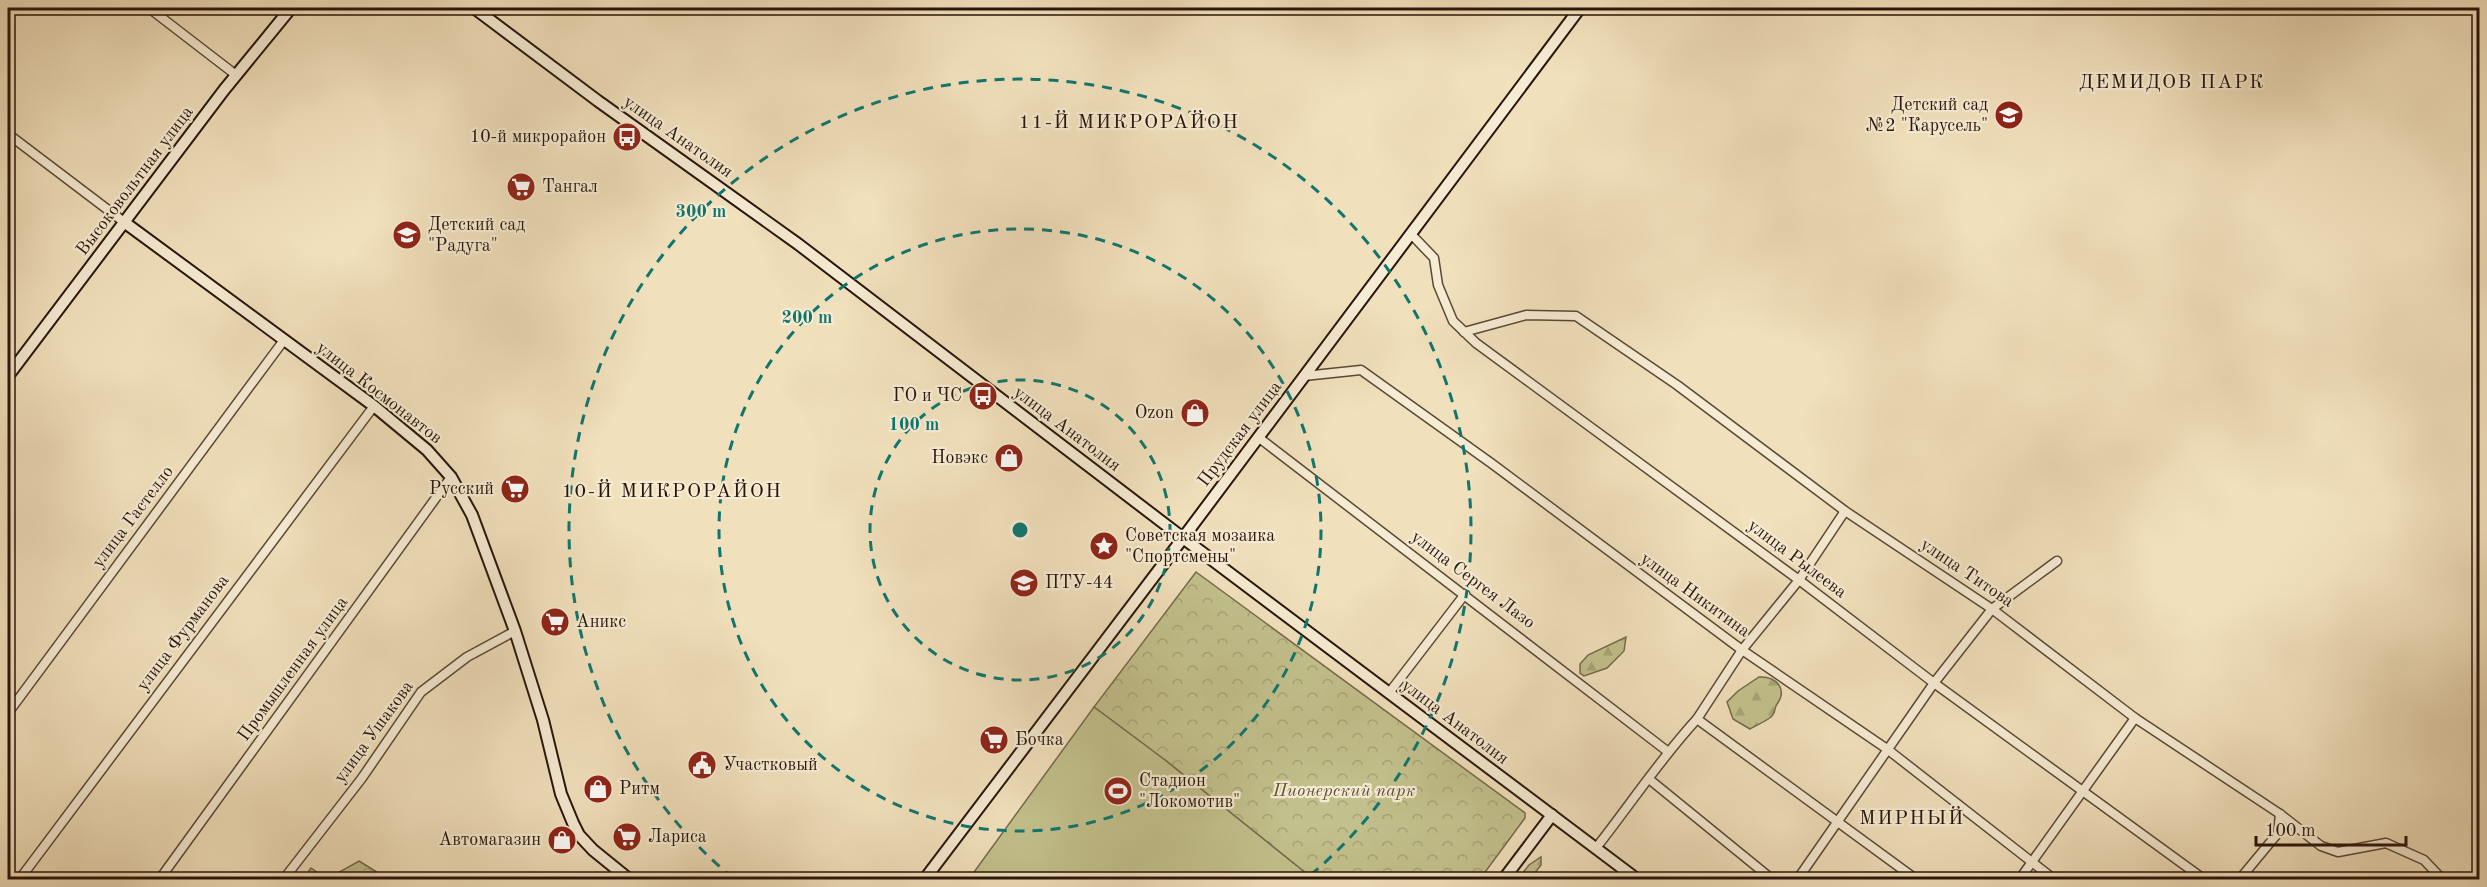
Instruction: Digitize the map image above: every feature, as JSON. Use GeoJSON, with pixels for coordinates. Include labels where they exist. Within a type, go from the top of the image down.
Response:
{"type":"FeatureCollection","features":[{"type":"Feature","properties":{"kind":"street"},"geometry":{"type":"LineString","coordinates":[[149,8],[236,75]]}},
{"type":"Feature","properties":{"kind":"street","name":"Высоковольтная улица"},"geometry":{"type":"LineString","coordinates":[[8,376],[236,75],[291,8]]}},
{"type":"Feature","properties":{"kind":"street","name":"улица Анатолия"},"geometry":{"type":"LineString","coordinates":[[474,8],[598,101],[798,244],[1183,538],[1638,879]]}},
{"type":"Feature","properties":{"kind":"street","name":"Прудская улица"},"geometry":{"type":"LineString","coordinates":[[924,879],[1580,8]]}},
{"type":"Feature","properties":{"kind":"street"},"geometry":{"type":"LineString","coordinates":[[8,134],[124,222]]}},
{"type":"Feature","properties":{"kind":"street","name":"улица Космонавтов"},"geometry":{"type":"LineString","coordinates":[[124,222],[374,406],[427,450],[451,477],[472,515],[515,631],[543,720],[561,794],[575,828],[592,850],[630,879]]}},
{"type":"Feature","properties":{"kind":"street","name":"улица Рылеева"},"geometry":{"type":"LineString","coordinates":[[1411,234],[1434,258],[1438,285],[1453,321],[1464,332],[1934,683],[2205,879]]}},
{"type":"Feature","properties":{"kind":"street","name":"улица Титова"},"geometry":{"type":"LineString","coordinates":[[1464,332],[1526,315],[1576,316],[1677,385],[1845,512],[1992,609],[2135,718],[2280,814],[2321,846],[2338,852],[2386,843],[2424,860],[2443,879]]}},
{"type":"Feature","properties":{"kind":"street","name":"улица Гастелло"},"geometry":{"type":"LineString","coordinates":[[8,713],[285,340]]}},
{"type":"Feature","properties":{"kind":"street","name":"улица Никитина"},"geometry":{"type":"LineString","coordinates":[[1304,376],[1361,370],[1491,463],[1742,650],[1887,749],[2055,879]]}},
{"type":"Feature","properties":{"kind":"street","name":"улица Фурманова"},"geometry":{"type":"LineString","coordinates":[[19,879],[374,406]]}},
{"type":"Feature","properties":{"kind":"street","name":"улица Сергея Лазо"},"geometry":{"type":"LineString","coordinates":[[1258,437],[1667,751]]}},
{"type":"Feature","properties":{"kind":"street","name":"Промышленная улица"},"geometry":{"type":"LineString","coordinates":[[159,879],[451,477]]}},
{"type":"Feature","properties":{"kind":"street"},"geometry":{"type":"LineString","coordinates":[[1596,848],[1649,779],[1667,751],[1697,719],[1742,650],[1799,580],[1845,512]]}},
{"type":"Feature","properties":{"kind":"street"},"geometry":{"type":"LineString","coordinates":[[1797,879],[1934,683],[1992,609],[2057,561]]}},
{"type":"Feature","properties":{"kind":"street"},"geometry":{"type":"LineString","coordinates":[[1389,693],[1465,594]]}},
{"type":"Feature","properties":{"kind":"street","name":"улица Ушакова"},"geometry":{"type":"LineString","coordinates":[[283,879],[362,778],[421,692],[467,657],[515,631]]}},
{"type":"Feature","properties":{"kind":"street"},"geometry":{"type":"LineString","coordinates":[[2019,879],[2135,718]]}},
{"type":"Feature","properties":{"kind":"street"},"geometry":{"type":"LineString","coordinates":[[1697,719],[1917,879]]}},
{"type":"Feature","properties":{"kind":"street"},"geometry":{"type":"LineString","coordinates":[[1649,779],[1773,879]]}},
{"type":"Feature","properties":{"kind":"street"},"geometry":{"type":"LineString","coordinates":[[2239,879],[2278,833],[2280,814]]}},
{"type":"Feature","properties":{"kind":"street"},"geometry":{"type":"LineString","coordinates":[[1503,879],[1552,815]]}},
{"type":"Feature","properties":{"kind":"green space","name":"Пионерский парк"},"geometry":{"type":"Polygon","coordinates":[[[1196,572],[1525,813],[1525,818],[1480,879],[1313,879],[1165,760],[1094,707],[1196,572]]]}},
{"type":"Feature","properties":{"kind":"green space"},"geometry":{"type":"Polygon","coordinates":[[[1626,637],[1624,651],[1607,668],[1584,676],[1580,673],[1580,664],[1588,655],[1626,637]]]}},
{"type":"Feature","properties":{"kind":"green space"},"geometry":{"type":"Polygon","coordinates":[[[1759,677],[1775,681],[1781,693],[1773,715],[1750,729],[1733,719],[1727,702],[1738,691],[1759,677]]]}},
{"type":"Feature","properties":{"kind":"green space","name":"Стадион \"Локомотив\""},"geometry":{"type":"Polygon","coordinates":[[[1094,707],[1165,760],[1312,878],[969,879],[1094,707]]]}},
{"type":"Feature","properties":{"kind":"green space"},"geometry":{"type":"Polygon","coordinates":[[[1541,857],[1541,865],[1530,879],[1518,879],[1529,865],[1541,857]]]}},
{"type":"Feature","properties":{"kind":"green space"},"geometry":{"type":"Polygon","coordinates":[[[359,861],[388,879],[327,879],[359,861]]]}},
{"type":"Feature","properties":{"kind":"green space"},"geometry":{"type":"Polygon","coordinates":[[[311,868],[327,879],[303,879],[311,868]]]}},
{"type":"Feature","properties":{"kind":"place","name":"Детский сад №2 \"Карусель\""},"geometry":{"type":"Point","coordinates":[2009,115]}},
{"type":"Feature","properties":{"kind":"place","name":"10-й микрорайон"},"geometry":{"type":"Point","coordinates":[627,137]}},
{"type":"Feature","properties":{"kind":"place","name":"Тангал"},"geometry":{"type":"Point","coordinates":[521,187]}},
{"type":"Feature","properties":{"kind":"place","name":"Детский сад \"Радуга\""},"geometry":{"type":"Point","coordinates":[407,235]}},
{"type":"Feature","properties":{"kind":"place","name":"ГО и ЧС"},"geometry":{"type":"Point","coordinates":[983,396]}},
{"type":"Feature","properties":{"kind":"place","name":"Ozon"},"geometry":{"type":"Point","coordinates":[1195,413]}},
{"type":"Feature","properties":{"kind":"place","name":"Новэкс"},"geometry":{"type":"Point","coordinates":[1009,458]}},
{"type":"Feature","properties":{"kind":"place","name":"Русский"},"geometry":{"type":"Point","coordinates":[515,489]}},
{"type":"Feature","properties":{"kind":"place","name":"Советская мозаика \"Спортсмены\""},"geometry":{"type":"Point","coordinates":[1104,546]}},
{"type":"Feature","properties":{"kind":"place","name":"ПТУ-44"},"geometry":{"type":"Point","coordinates":[1024,583]}},
{"type":"Feature","properties":{"kind":"place","name":"Аникс"},"geometry":{"type":"Point","coordinates":[555,622]}},
{"type":"Feature","properties":{"kind":"place","name":"Бочка"},"geometry":{"type":"Point","coordinates":[994,740]}},
{"type":"Feature","properties":{"kind":"place","name":"Участковый"},"geometry":{"type":"Point","coordinates":[702,765]}},
{"type":"Feature","properties":{"kind":"place","name":"Ритм"},"geometry":{"type":"Point","coordinates":[598,789]}},
{"type":"Feature","properties":{"kind":"place","name":"Стадион \"Локомотив\""},"geometry":{"type":"Point","coordinates":[1118,791]}},
{"type":"Feature","properties":{"kind":"place","name":"Лариса"},"geometry":{"type":"Point","coordinates":[627,837]}},
{"type":"Feature","properties":{"kind":"place","name":"Автомагазин"},"geometry":{"type":"Point","coordinates":[562,840]}},
{"type":"Feature","properties":{"kind":"district","name":"ДЕМИДОВ ПАРК"},"geometry":{"type":"Point","coordinates":[2172,83]}},
{"type":"Feature","properties":{"kind":"district","name":"11-Й МИКРОРАЙОН"},"geometry":{"type":"Point","coordinates":[1129,123]}},
{"type":"Feature","properties":{"kind":"district","name":"10-Й МИКРОРАЙОН"},"geometry":{"type":"Point","coordinates":[672,492]}},
{"type":"Feature","properties":{"kind":"district","name":"МИРНЫЙ"},"geometry":{"type":"Point","coordinates":[1912,819]}}]}
